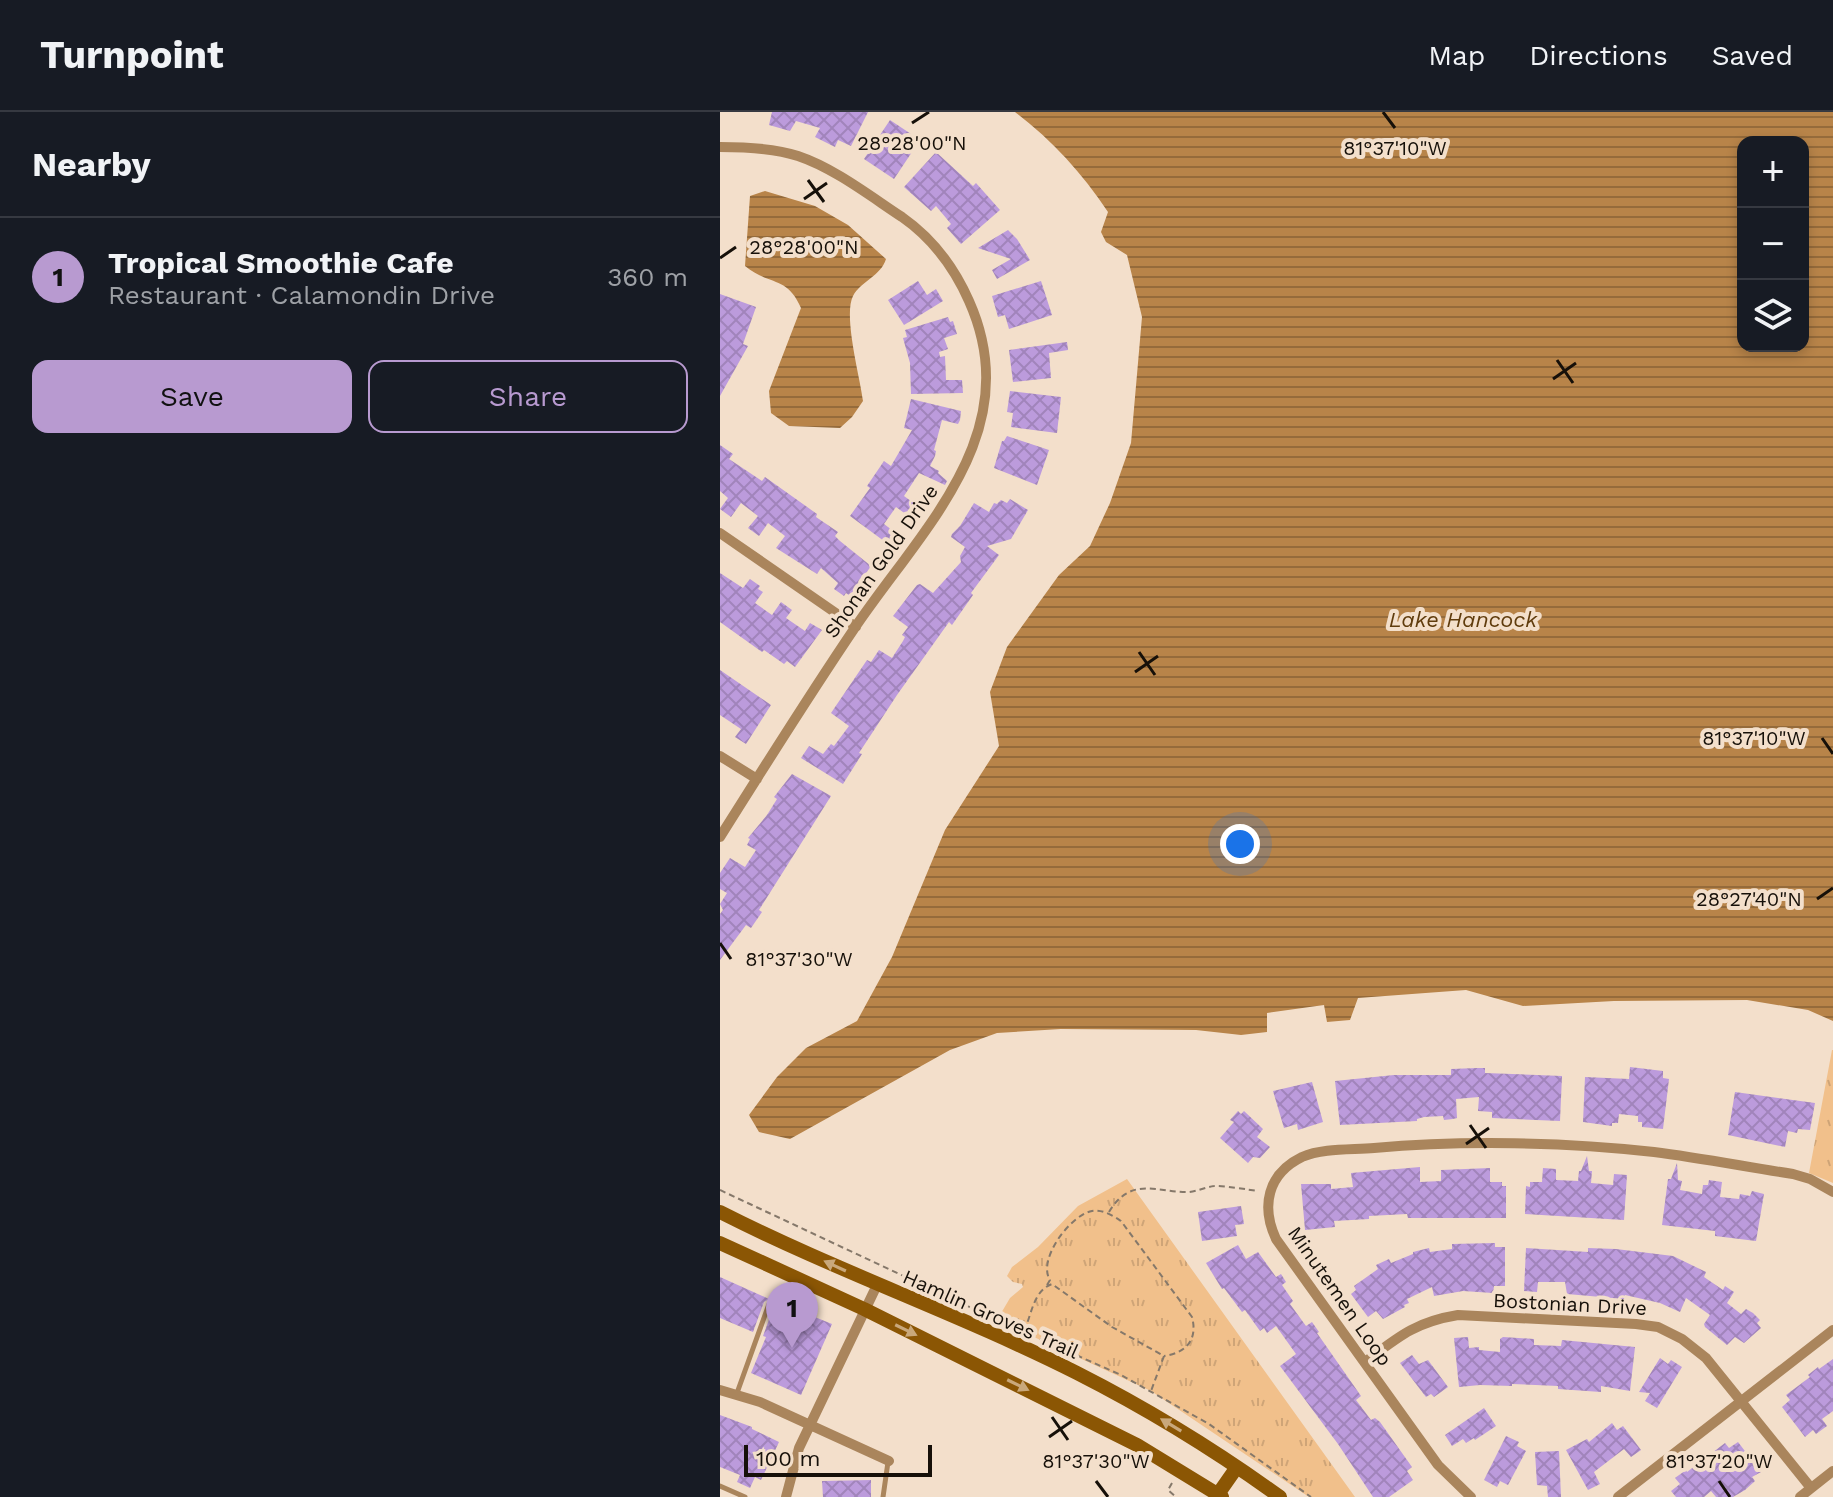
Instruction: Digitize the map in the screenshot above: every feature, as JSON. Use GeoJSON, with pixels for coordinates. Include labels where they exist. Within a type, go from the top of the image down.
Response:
{"type":"FeatureCollection","features":[{"type":"Feature","properties":{"kind":"main road","name":"Hamlin Groves Trail"},"geometry":{"type":"LineString","coordinates":[[720,1212],[1075,1372],[1198,1441],[1237,1467],[1261,1492],[1280,1497]]}},
{"type":"Feature","properties":{"kind":"main road"},"geometry":{"type":"LineString","coordinates":[[720,1243],[864,1309],[1137,1445],[1218,1496],[1237,1467]]}},
{"type":"Feature","properties":{"kind":"street","name":"Shonan Gold Drive"},"geometry":{"type":"LineString","coordinates":[[720,147],[743,147],[798,156],[852,183],[916,227],[955,270],[979,323],[988,383],[974,448],[945,504],[856,627],[720,837]]}},
{"type":"Feature","properties":{"kind":"street"},"geometry":{"type":"LineString","coordinates":[[720,533],[856,627]]}},
{"type":"Feature","properties":{"kind":"street"},"geometry":{"type":"LineString","coordinates":[[720,756],[757,779]]}},
{"type":"Feature","properties":{"kind":"street","name":"Minutemen Loop"},"geometry":{"type":"LineString","coordinates":[[1471,1497],[1438,1465],[1276,1239],[1268,1221],[1267,1205],[1276,1179],[1288,1167],[1313,1153],[1423,1146],[1599,1148],[1654,1152],[1793,1174],[1810,1179],[1833,1192]]}},
{"type":"Feature","properties":{"kind":"street"},"geometry":{"type":"LineString","coordinates":[[786,1497],[794,1463],[810,1424],[877,1285]]}},
{"type":"Feature","properties":{"kind":"street","name":"Bostonian Drive"},"geometry":{"type":"LineString","coordinates":[[1365,1362],[1410,1329],[1430,1320],[1458,1315],[1658,1327],[1682,1339],[1706,1358],[1811,1488]]}},
{"type":"Feature","properties":{"kind":"street"},"geometry":{"type":"LineString","coordinates":[[1618,1497],[1833,1330]]}},
{"type":"Feature","properties":{"kind":"street"},"geometry":{"type":"LineString","coordinates":[[720,1390],[760,1402],[889,1461]]}},
{"type":"Feature","properties":{"kind":"street"},"geometry":{"type":"LineString","coordinates":[[1800,1497],[1833,1471]]}},
{"type":"Feature","properties":{"kind":"lane"},"geometry":{"type":"LineString","coordinates":[[736,1394],[769,1304]]}},
{"type":"Feature","properties":{"kind":"lane"},"geometry":{"type":"LineString","coordinates":[[883,1497],[889,1461]]}},
{"type":"Feature","properties":{"kind":"lane"},"geometry":{"type":"LineString","coordinates":[[720,1486],[745,1497]]}},
{"type":"Feature","properties":{"kind":"path"},"geometry":{"type":"LineString","coordinates":[[1108,1213],[1119,1201],[1138,1189],[1160,1187],[1185,1192],[1215,1186],[1258,1191]]}},
{"type":"Feature","properties":{"kind":"path"},"geometry":{"type":"LineString","coordinates":[[1024,1332],[1037,1294],[1050,1280],[1046,1275],[1049,1261],[1065,1229],[1075,1219],[1092,1211],[1108,1213],[1121,1221],[1192,1317],[1196,1331],[1183,1350],[1164,1356],[1112,1327],[1052,1284],[1047,1285]]}},
{"type":"Feature","properties":{"kind":"path"},"geometry":{"type":"LineString","coordinates":[[1151,1391],[1164,1356]]}},
{"type":"Feature","properties":{"kind":"path"},"geometry":{"type":"LineString","coordinates":[[1198,1441],[1209,1424]]}},
{"type":"Feature","properties":{"kind":"path"},"geometry":{"type":"LineString","coordinates":[[1176,1497],[1168,1490],[1180,1470]]}},
{"type":"Feature","properties":{"kind":"green space"},"geometry":{"type":"Polygon","coordinates":[[[1833,1050],[1833,1183],[1809,1173],[1833,1050]]]}},
{"type":"Feature","properties":{"kind":"green space"},"geometry":{"type":"Polygon","coordinates":[[[1127,1179],[1355,1497],[1309,1497],[1151,1391],[997,1320],[1010,1298],[1023,1287],[1007,1276],[1012,1267],[1038,1247],[1078,1206],[1127,1179]]]}},
{"type":"Feature","properties":{"kind":"water","name":"Lake Hancock"},"geometry":{"type":"Polygon","coordinates":[[[1015,112],[1833,112],[1833,1021],[1808,1010],[1747,1000],[1614,1001],[1523,1006],[1466,990],[1358,998],[1350,1020],[1327,1022],[1324,1005],[1267,1013],[1267,1032],[1241,1035],[1196,1030],[1061,1029],[997,1033],[950,1050],[790,1139],[759,1132],[749,1115],[777,1077],[806,1048],[857,1021],[892,957],[945,830],[999,746],[990,692],[1007,647],[1059,575],[1090,546],[1110,503],[1131,443],[1142,317],[1127,255],[1106,242],[1101,232],[1108,212],[1066,158],[1015,112]]]}},
{"type":"Feature","properties":{"kind":"water"},"geometry":{"type":"Polygon","coordinates":[[[765,191],[815,206],[848,225],[886,259],[880,270],[853,296],[850,305],[851,332],[863,401],[840,428],[789,426],[771,413],[769,391],[801,308],[790,290],[745,266],[750,196],[765,191]]]}},
{"type":"Feature","properties":{"kind":"building"},"geometry":{"type":"Polygon","coordinates":[[[772,112],[868,112],[851,146],[838,140],[835,147],[815,137],[820,128],[796,121],[790,131],[769,125],[772,112]]]}},
{"type":"Feature","properties":{"kind":"building"},"geometry":{"type":"Polygon","coordinates":[[[890,120],[920,140],[894,179],[864,159],[890,120]]]}},
{"type":"Feature","properties":{"kind":"building"},"geometry":{"type":"Polygon","coordinates":[[[936,152],[973,186],[976,183],[1000,210],[961,244],[947,228],[951,224],[936,206],[931,211],[904,187],[936,152]]]}},
{"type":"Feature","properties":{"kind":"building"},"geometry":{"type":"Polygon","coordinates":[[[1008,230],[1030,260],[997,279],[992,270],[1011,259],[978,248],[1008,230]]]}},
{"type":"Feature","properties":{"kind":"building"},"geometry":{"type":"Polygon","coordinates":[[[918,281],[927,295],[936,289],[943,301],[904,325],[888,300],[918,281]]]}},
{"type":"Feature","properties":{"kind":"building"},"geometry":{"type":"Polygon","coordinates":[[[1041,281],[1052,315],[1009,329],[1005,315],[998,317],[992,296],[1041,281]]]}},
{"type":"Feature","properties":{"kind":"building"},"geometry":{"type":"Polygon","coordinates":[[[720,294],[756,307],[743,344],[748,346],[720,396],[720,294]]]}},
{"type":"Feature","properties":{"kind":"building"},"geometry":{"type":"Polygon","coordinates":[[[948,317],[950,322],[953,321],[957,334],[944,338],[948,349],[939,352],[940,357],[945,356],[946,380],[962,380],[963,393],[911,394],[910,363],[903,338],[907,337],[905,330],[948,317]]]}},
{"type":"Feature","properties":{"kind":"building"},"geometry":{"type":"Polygon","coordinates":[[[1067,342],[1068,350],[1049,353],[1051,378],[1013,382],[1009,350],[1067,342]]]}},
{"type":"Feature","properties":{"kind":"building"},"geometry":{"type":"Polygon","coordinates":[[[1010,391],[1061,397],[1057,433],[1011,427],[1013,413],[1007,412],[1010,391]]]}},
{"type":"Feature","properties":{"kind":"building"},"geometry":{"type":"Polygon","coordinates":[[[911,399],[961,411],[960,420],[958,424],[942,420],[930,466],[947,481],[945,485],[919,473],[904,496],[915,504],[915,509],[907,515],[896,507],[884,524],[896,533],[888,544],[850,516],[884,461],[891,466],[912,430],[904,428],[911,399]]]}},
{"type":"Feature","properties":{"kind":"building"},"geometry":{"type":"Polygon","coordinates":[[[1007,436],[1049,450],[1037,485],[994,468],[1002,441],[1007,436]]]}},
{"type":"Feature","properties":{"kind":"building"},"geometry":{"type":"Polygon","coordinates":[[[720,445],[733,454],[729,459],[762,481],[765,477],[817,514],[816,517],[838,532],[835,536],[840,541],[871,566],[850,596],[846,593],[844,596],[834,589],[838,583],[821,568],[817,574],[776,548],[785,536],[768,523],[759,536],[748,528],[758,516],[741,503],[731,517],[720,509],[728,498],[720,491],[720,445]]]}},
{"type":"Feature","properties":{"kind":"building"},"geometry":{"type":"Polygon","coordinates":[[[1010,499],[1028,510],[1011,539],[987,546],[999,555],[952,625],[949,622],[897,695],[859,753],[862,754],[843,784],[801,758],[809,746],[823,754],[831,744],[834,746],[849,726],[831,713],[867,660],[871,662],[879,650],[892,658],[908,627],[893,616],[917,585],[933,593],[961,562],[960,556],[965,547],[951,537],[974,503],[989,512],[994,503],[1001,500],[1007,503],[1010,499]]]}},
{"type":"Feature","properties":{"kind":"building"},"geometry":{"type":"Polygon","coordinates":[[[720,573],[743,588],[750,579],[760,586],[758,589],[763,592],[755,603],[772,615],[781,602],[792,610],[786,618],[805,631],[810,623],[822,630],[795,667],[787,661],[784,664],[764,650],[762,652],[720,622],[720,573]]]}},
{"type":"Feature","properties":{"kind":"building"},"geometry":{"type":"Polygon","coordinates":[[[720,670],[771,705],[746,744],[735,737],[741,729],[720,715],[720,670]]]}},
{"type":"Feature","properties":{"kind":"building"},"geometry":{"type":"Polygon","coordinates":[[[792,774],[831,796],[759,910],[762,912],[751,928],[746,925],[720,960],[720,914],[723,910],[720,904],[727,893],[720,889],[720,873],[730,858],[745,867],[756,850],[747,845],[748,838],[767,815],[777,799],[774,797],[792,774]]]}},
{"type":"Feature","properties":{"kind":"building"},"geometry":{"type":"Polygon","coordinates":[[[1630,1067],[1663,1071],[1663,1078],[1669,1079],[1663,1129],[1642,1127],[1638,1116],[1619,1114],[1618,1123],[1612,1123],[1612,1126],[1583,1122],[1585,1077],[1629,1079],[1630,1067]]]}},
{"type":"Feature","properties":{"kind":"building"},"geometry":{"type":"Polygon","coordinates":[[[1485,1068],[1485,1073],[1562,1076],[1560,1121],[1492,1118],[1492,1112],[1478,1111],[1479,1097],[1456,1099],[1457,1118],[1453,1119],[1424,1117],[1417,1121],[1340,1125],[1335,1081],[1394,1075],[1451,1075],[1451,1069],[1485,1068]]]}},
{"type":"Feature","properties":{"kind":"building"},"geometry":{"type":"Polygon","coordinates":[[[1312,1082],[1323,1122],[1298,1130],[1297,1124],[1284,1128],[1273,1091],[1312,1082]]]}},
{"type":"Feature","properties":{"kind":"building"},"geometry":{"type":"Polygon","coordinates":[[[1735,1092],[1815,1103],[1810,1130],[1798,1129],[1797,1133],[1788,1131],[1785,1147],[1728,1135],[1735,1092]]]}},
{"type":"Feature","properties":{"kind":"building"},"geometry":{"type":"Polygon","coordinates":[[[1238,1111],[1241,1114],[1244,1111],[1263,1129],[1257,1137],[1270,1147],[1260,1158],[1253,1157],[1248,1163],[1220,1138],[1234,1122],[1230,1120],[1238,1111]]]}},
{"type":"Feature","properties":{"kind":"building"},"geometry":{"type":"Polygon","coordinates":[[[1587,1156],[1589,1171],[1592,1171],[1591,1183],[1613,1185],[1614,1174],[1627,1175],[1624,1220],[1525,1214],[1526,1186],[1530,1187],[1530,1182],[1542,1182],[1543,1168],[1556,1169],[1556,1180],[1578,1181],[1579,1171],[1587,1156]]]}},
{"type":"Feature","properties":{"kind":"building"},"geometry":{"type":"Polygon","coordinates":[[[1677,1163],[1678,1180],[1682,1181],[1680,1190],[1702,1194],[1703,1185],[1708,1185],[1709,1180],[1722,1182],[1720,1197],[1739,1199],[1740,1194],[1750,1196],[1752,1191],[1764,1194],[1756,1241],[1715,1236],[1715,1231],[1662,1225],[1668,1179],[1671,1179],[1677,1163]]]}},
{"type":"Feature","properties":{"kind":"building"},"geometry":{"type":"Polygon","coordinates":[[[1420,1167],[1420,1182],[1441,1181],[1441,1170],[1490,1168],[1490,1182],[1502,1182],[1502,1186],[1506,1186],[1506,1218],[1408,1218],[1407,1214],[1369,1216],[1369,1219],[1334,1221],[1335,1227],[1305,1230],[1301,1184],[1331,1184],[1331,1189],[1353,1187],[1351,1173],[1420,1167]]]}},
{"type":"Feature","properties":{"kind":"building"},"geometry":{"type":"Polygon","coordinates":[[[1241,1206],[1244,1224],[1235,1225],[1237,1236],[1202,1241],[1198,1212],[1241,1206]]]}},
{"type":"Feature","properties":{"kind":"building"},"geometry":{"type":"Polygon","coordinates":[[[1495,1243],[1495,1247],[1505,1247],[1505,1286],[1494,1286],[1493,1293],[1463,1291],[1434,1296],[1432,1287],[1407,1299],[1409,1303],[1405,1307],[1383,1319],[1376,1311],[1368,1317],[1351,1294],[1356,1290],[1354,1286],[1378,1269],[1376,1265],[1389,1259],[1391,1263],[1429,1248],[1430,1252],[1452,1249],[1452,1244],[1495,1243]]]}},
{"type":"Feature","properties":{"kind":"building"},"geometry":{"type":"Polygon","coordinates":[[[1238,1245],[1246,1259],[1258,1252],[1276,1277],[1281,1274],[1286,1282],[1282,1285],[1293,1301],[1290,1304],[1306,1326],[1312,1322],[1361,1396],[1356,1400],[1371,1420],[1375,1418],[1380,1422],[1412,1467],[1407,1471],[1413,1480],[1389,1497],[1373,1497],[1280,1366],[1296,1354],[1276,1326],[1267,1333],[1264,1328],[1260,1331],[1245,1310],[1242,1312],[1222,1289],[1206,1263],[1238,1245]]]}},
{"type":"Feature","properties":{"kind":"building"},"geometry":{"type":"Polygon","coordinates":[[[1526,1248],[1588,1252],[1588,1248],[1616,1249],[1673,1256],[1706,1272],[1704,1277],[1723,1290],[1725,1286],[1734,1292],[1727,1303],[1741,1314],[1746,1309],[1753,1313],[1760,1320],[1757,1323],[1761,1328],[1744,1343],[1735,1337],[1727,1345],[1705,1327],[1710,1315],[1686,1298],[1680,1312],[1660,1303],[1625,1295],[1624,1299],[1567,1294],[1565,1282],[1538,1282],[1537,1292],[1524,1291],[1526,1248]]]}},
{"type":"Feature","properties":{"kind":"building"},"geometry":{"type":"Polygon","coordinates":[[[720,1277],[769,1299],[764,1302],[753,1332],[720,1318],[720,1277]]]}},
{"type":"Feature","properties":{"kind":"building"},"geometry":{"type":"Polygon","coordinates":[[[773,1300],[832,1324],[801,1395],[751,1373],[766,1337],[763,1336],[774,1306],[773,1300]]]}},
{"type":"Feature","properties":{"kind":"building"},"geometry":{"type":"Polygon","coordinates":[[[1468,1337],[1469,1348],[1500,1352],[1500,1339],[1503,1337],[1534,1339],[1534,1345],[1561,1346],[1562,1340],[1635,1347],[1630,1391],[1601,1386],[1601,1392],[1512,1384],[1459,1387],[1454,1338],[1468,1337]]]}},
{"type":"Feature","properties":{"kind":"building"},"geometry":{"type":"Polygon","coordinates":[[[1412,1355],[1419,1364],[1428,1360],[1448,1387],[1434,1397],[1431,1394],[1426,1397],[1400,1363],[1412,1355]]]}},
{"type":"Feature","properties":{"kind":"building"},"geometry":{"type":"Polygon","coordinates":[[[1660,1358],[1668,1364],[1671,1360],[1682,1367],[1657,1408],[1645,1401],[1650,1393],[1639,1392],[1660,1358]]]}},
{"type":"Feature","properties":{"kind":"building"},"geometry":{"type":"Polygon","coordinates":[[[1833,1359],[1833,1411],[1822,1419],[1827,1426],[1816,1434],[1813,1430],[1805,1437],[1782,1407],[1790,1400],[1786,1395],[1818,1367],[1833,1359]]]}},
{"type":"Feature","properties":{"kind":"building"},"geometry":{"type":"Polygon","coordinates":[[[1484,1408],[1496,1426],[1475,1440],[1466,1443],[1463,1439],[1452,1446],[1445,1435],[1484,1408]]]}},
{"type":"Feature","properties":{"kind":"building"},"geometry":{"type":"Polygon","coordinates":[[[720,1415],[752,1427],[779,1442],[761,1480],[755,1477],[750,1488],[737,1482],[740,1475],[720,1467],[720,1415]]]}},
{"type":"Feature","properties":{"kind":"building"},"geometry":{"type":"Polygon","coordinates":[[[1612,1423],[1617,1430],[1623,1426],[1641,1450],[1631,1457],[1624,1449],[1594,1472],[1600,1484],[1588,1490],[1566,1450],[1587,1439],[1589,1442],[1612,1423]]]}},
{"type":"Feature","properties":{"kind":"building"},"geometry":{"type":"Polygon","coordinates":[[[1506,1436],[1519,1442],[1517,1446],[1526,1451],[1508,1485],[1500,1481],[1497,1487],[1484,1480],[1506,1436]]]}},
{"type":"Feature","properties":{"kind":"building"},"geometry":{"type":"Polygon","coordinates":[[[1738,1442],[1761,1472],[1752,1477],[1755,1481],[1745,1490],[1733,1497],[1716,1497],[1711,1491],[1704,1497],[1676,1497],[1671,1491],[1680,1484],[1675,1478],[1725,1443],[1729,1448],[1738,1442]]]}},
{"type":"Feature","properties":{"kind":"building"},"geometry":{"type":"Polygon","coordinates":[[[1559,1451],[1561,1497],[1548,1497],[1547,1486],[1537,1485],[1535,1452],[1559,1451]]]}},
{"type":"Feature","properties":{"kind":"building"},"geometry":{"type":"Polygon","coordinates":[[[871,1480],[871,1497],[823,1497],[822,1481],[871,1480]]]}},
{"type":"Feature","properties":{"kind":"place","name":"Tropical Smoothie Cafe"},"geometry":{"type":"Point","coordinates":[792,1348]}}]}
